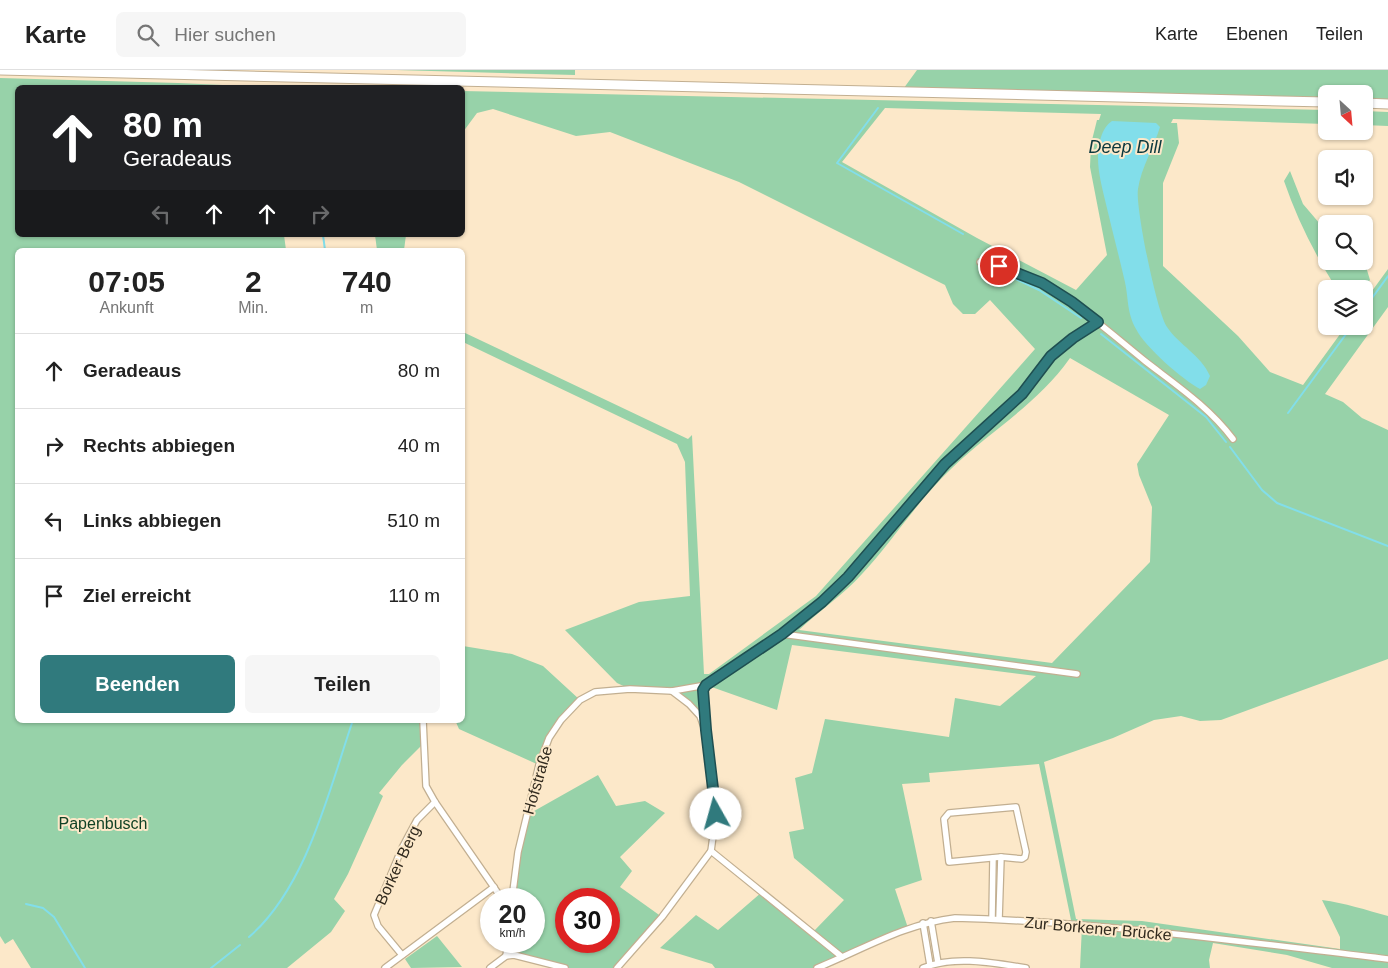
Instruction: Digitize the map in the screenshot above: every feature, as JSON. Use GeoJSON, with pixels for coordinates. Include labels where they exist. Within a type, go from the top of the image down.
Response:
{"type":"FeatureCollection","features":[{"type":"Feature","properties":{"kind":"main road"},"geometry":{"type":"LineString","coordinates":[[0,70],[1318,102]]}},
{"type":"Feature","properties":{"kind":"main road"},"geometry":{"type":"LineString","coordinates":[[1373,103],[1388,104]]}},
{"type":"Feature","properties":{"kind":"street"},"geometry":{"type":"LineString","coordinates":[[980,262],[999,266],[1042,283],[1072,302],[1211,413],[1233,439]]}},
{"type":"Feature","properties":{"kind":"street"},"geometry":{"type":"LineString","coordinates":[[617,968],[662,917],[711,851],[716,814],[706,730],[703,690],[706,685],[782,634],[822,602],[848,577],[945,464],[1022,394],[1051,356],[1073,338],[1098,322]]}},
{"type":"Feature","properties":{"kind":"street"},"geometry":{"type":"LineString","coordinates":[[782,634],[1077,674]]}},
{"type":"Feature","properties":{"kind":"street","name":"Hofstraße"},"geometry":{"type":"LineString","coordinates":[[513,888],[518,852],[539,765],[549,738],[580,700],[595,692],[630,689],[672,691],[706,685]]}},
{"type":"Feature","properties":{"kind":"street"},"geometry":{"type":"LineString","coordinates":[[672,691],[689,704],[700,716],[706,730]]}},
{"type":"Feature","properties":{"kind":"street"},"geometry":{"type":"LineString","coordinates":[[385,968],[494,887],[426,786],[423,723]]}},
{"type":"Feature","properties":{"kind":"street","name":"Borker Berg"},"geometry":{"type":"LineString","coordinates":[[402,955],[378,926],[374,915],[402,848],[417,820],[435,802]]}},
{"type":"Feature","properties":{"kind":"street"},"geometry":{"type":"LineString","coordinates":[[1016,807],[1026,852],[1025,857],[1022,859],[1001,857],[948,862],[945,816],[948,813],[1016,807]]}},
{"type":"Feature","properties":{"kind":"street"},"geometry":{"type":"LineString","coordinates":[[711,851],[842,957]]}},
{"type":"Feature","properties":{"kind":"street"},"geometry":{"type":"LineString","coordinates":[[999,919],[1001,857]]}},
{"type":"Feature","properties":{"kind":"street"},"geometry":{"type":"LineString","coordinates":[[992,919],[993,858]]}},
{"type":"Feature","properties":{"kind":"street","name":"Zur Borkener Brücke"},"geometry":{"type":"LineString","coordinates":[[817,968],[892,934],[922,923],[955,918],[999,919],[1208,937],[1388,959]]}},
{"type":"Feature","properties":{"kind":"street"},"geometry":{"type":"LineString","coordinates":[[931,921],[938,963]]}},
{"type":"Feature","properties":{"kind":"street"},"geometry":{"type":"LineString","coordinates":[[922,923],[930,965]]}},
{"type":"Feature","properties":{"kind":"street"},"geometry":{"type":"LineString","coordinates":[[490,968],[506,956],[514,955],[566,968]]}},
{"type":"Feature","properties":{"kind":"street"},"geometry":{"type":"LineString","coordinates":[[923,968],[938,963],[991,962],[1026,968]]}},
{"type":"Feature","properties":{"kind":"green space"},"geometry":{"type":"Polygon","coordinates":[[[396,70],[575,70],[575,75],[396,70]]]}},
{"type":"Feature","properties":{"kind":"green space"},"geometry":{"type":"Polygon","coordinates":[[[917,70],[1388,70],[1388,104],[1373,104],[1373,85],[1318,85],[1318,103],[901,92],[917,70]]]}},
{"type":"Feature","properties":{"kind":"green space","name":"Papenbusch"},"geometry":{"type":"Polygon","coordinates":[[[0,78],[222,85],[15,85],[15,237],[284,237],[286,248],[15,248],[15,723],[423,723],[424,743],[402,765],[379,793],[383,796],[348,874],[334,899],[345,911],[331,932],[287,968],[31,968],[13,939],[5,944],[0,936],[0,78]]]}},
{"type":"Feature","properties":{"kind":"green space"},"geometry":{"type":"Polygon","coordinates":[[[465,91],[1318,110],[1318,124],[1173,119],[1171,123],[1177,123],[1179,143],[1163,183],[1163,266],[1238,336],[1270,372],[1303,385],[1339,335],[1368,335],[1325,394],[1343,402],[1362,418],[1388,430],[1388,659],[1221,720],[1200,721],[1181,716],[1154,720],[1113,738],[1044,762],[1076,919],[1142,921],[1340,949],[1340,937],[1322,900],[1331,901],[1388,916],[1388,968],[1332,968],[1287,955],[1213,943],[1209,960],[1210,968],[1080,968],[1082,926],[1072,925],[1039,764],[929,773],[930,782],[902,784],[922,880],[895,889],[908,928],[817,968],[715,968],[712,964],[660,948],[696,915],[718,930],[762,892],[813,932],[844,900],[794,858],[789,832],[804,829],[795,778],[812,773],[825,719],[949,737],[955,698],[1000,706],[1036,676],[792,645],[777,710],[706,685],[703,690],[705,730],[700,716],[672,691],[630,689],[617,683],[565,630],[639,602],[690,596],[685,462],[677,444],[465,343],[465,333],[688,439],[692,435],[704,674],[709,674],[816,596],[1035,349],[990,300],[975,314],[963,314],[953,304],[945,285],[739,182],[610,132],[576,136],[493,109],[477,113],[465,129],[465,91]],[[885,108],[842,162],[977,238],[1076,290],[1107,255],[1090,167],[1091,144],[1097,120],[1099,120],[1101,114],[885,108]],[[1070,358],[1043,390],[966,455],[939,481],[862,574],[799,630],[1052,663],[1150,562],[1152,507],[1139,475],[1137,464],[1169,415],[1070,358]]]}},
{"type":"Feature","properties":{"kind":"green space"},"geometry":{"type":"Polygon","coordinates":[[[1373,111],[1388,112],[1388,126],[1373,125],[1373,111]]]}},
{"type":"Feature","properties":{"kind":"green space"},"geometry":{"type":"Polygon","coordinates":[[[1290,171],[1303,204],[1318,222],[1318,257],[1307,237],[1284,181],[1290,171]]]}},
{"type":"Feature","properties":{"kind":"green space"},"geometry":{"type":"Polygon","coordinates":[[[375,237],[406,237],[404,248],[377,248],[375,237]]]}},
{"type":"Feature","properties":{"kind":"green space"},"geometry":{"type":"Polygon","coordinates":[[[1388,269],[1388,307],[1373,328],[1373,290],[1388,269]]]}},
{"type":"Feature","properties":{"kind":"green space"},"geometry":{"type":"Polygon","coordinates":[[[1326,270],[1367,270],[1370,280],[1331,280],[1326,270]]]}},
{"type":"Feature","properties":{"kind":"green space"},"geometry":{"type":"Polygon","coordinates":[[[465,646],[512,654],[543,666],[580,700],[549,738],[539,765],[459,729],[456,723],[465,723],[465,646]]]}},
{"type":"Feature","properties":{"kind":"green space"},"geometry":{"type":"Polygon","coordinates":[[[598,775],[616,806],[645,801],[665,813],[620,857],[632,871],[620,887],[662,917],[617,968],[565,968],[506,956],[506,953],[545,953],[545,888],[514,888],[527,815],[598,775]]]}},
{"type":"Feature","properties":{"kind":"green space"},"geometry":{"type":"Polygon","coordinates":[[[437,936],[462,967],[411,968],[405,959],[437,936]]]}},
{"type":"Feature","properties":{"kind":"water","name":"Deep Dill"},"geometry":{"type":"Polygon","coordinates":[[[1112,121],[1156,123],[1160,127],[1138,189],[1143,236],[1158,302],[1167,327],[1196,356],[1210,376],[1206,385],[1200,389],[1175,371],[1147,345],[1136,329],[1131,316],[1126,285],[1099,169],[1098,153],[1101,138],[1105,128],[1112,121]]]}},
{"type":"Feature","properties":{"kind":"waterway"},"geometry":{"type":"LineString","coordinates":[[878,108],[837,163],[963,234]]}},
{"type":"Feature","properties":{"kind":"waterway"},"geometry":{"type":"LineString","coordinates":[[323,237],[325,248]]}},
{"type":"Feature","properties":{"kind":"waterway"},"geometry":{"type":"LineString","coordinates":[[1007,275],[1039,290],[1081,318]]}},
{"type":"Feature","properties":{"kind":"waterway"},"geometry":{"type":"LineString","coordinates":[[1373,297],[1388,276]]}},
{"type":"Feature","properties":{"kind":"waterway"},"geometry":{"type":"LineString","coordinates":[[1101,334],[1206,417],[1226,442]]}},
{"type":"Feature","properties":{"kind":"waterway"},"geometry":{"type":"LineString","coordinates":[[1288,413],[1345,335]]}},
{"type":"Feature","properties":{"kind":"waterway"},"geometry":{"type":"LineString","coordinates":[[1230,447],[1262,490],[1277,503],[1388,546]]}},
{"type":"Feature","properties":{"kind":"waterway"},"geometry":{"type":"LineString","coordinates":[[249,937],[269,916],[286,892],[301,865],[325,806],[352,723]]}},
{"type":"Feature","properties":{"kind":"waterway"},"geometry":{"type":"LineString","coordinates":[[26,904],[43,908],[54,917],[85,968]]}},
{"type":"Feature","properties":{"kind":"waterway"},"geometry":{"type":"LineString","coordinates":[[211,968],[240,945]]}},
{"type":"Feature","properties":{"kind":"route"},"geometry":{"type":"LineString","coordinates":[[716,814],[706,730],[703,690],[706,685],[782,634],[822,602],[848,577],[945,464],[1022,394],[1051,356],[1073,338],[1098,322],[1072,302],[1042,283],[999,266]]}}]}
